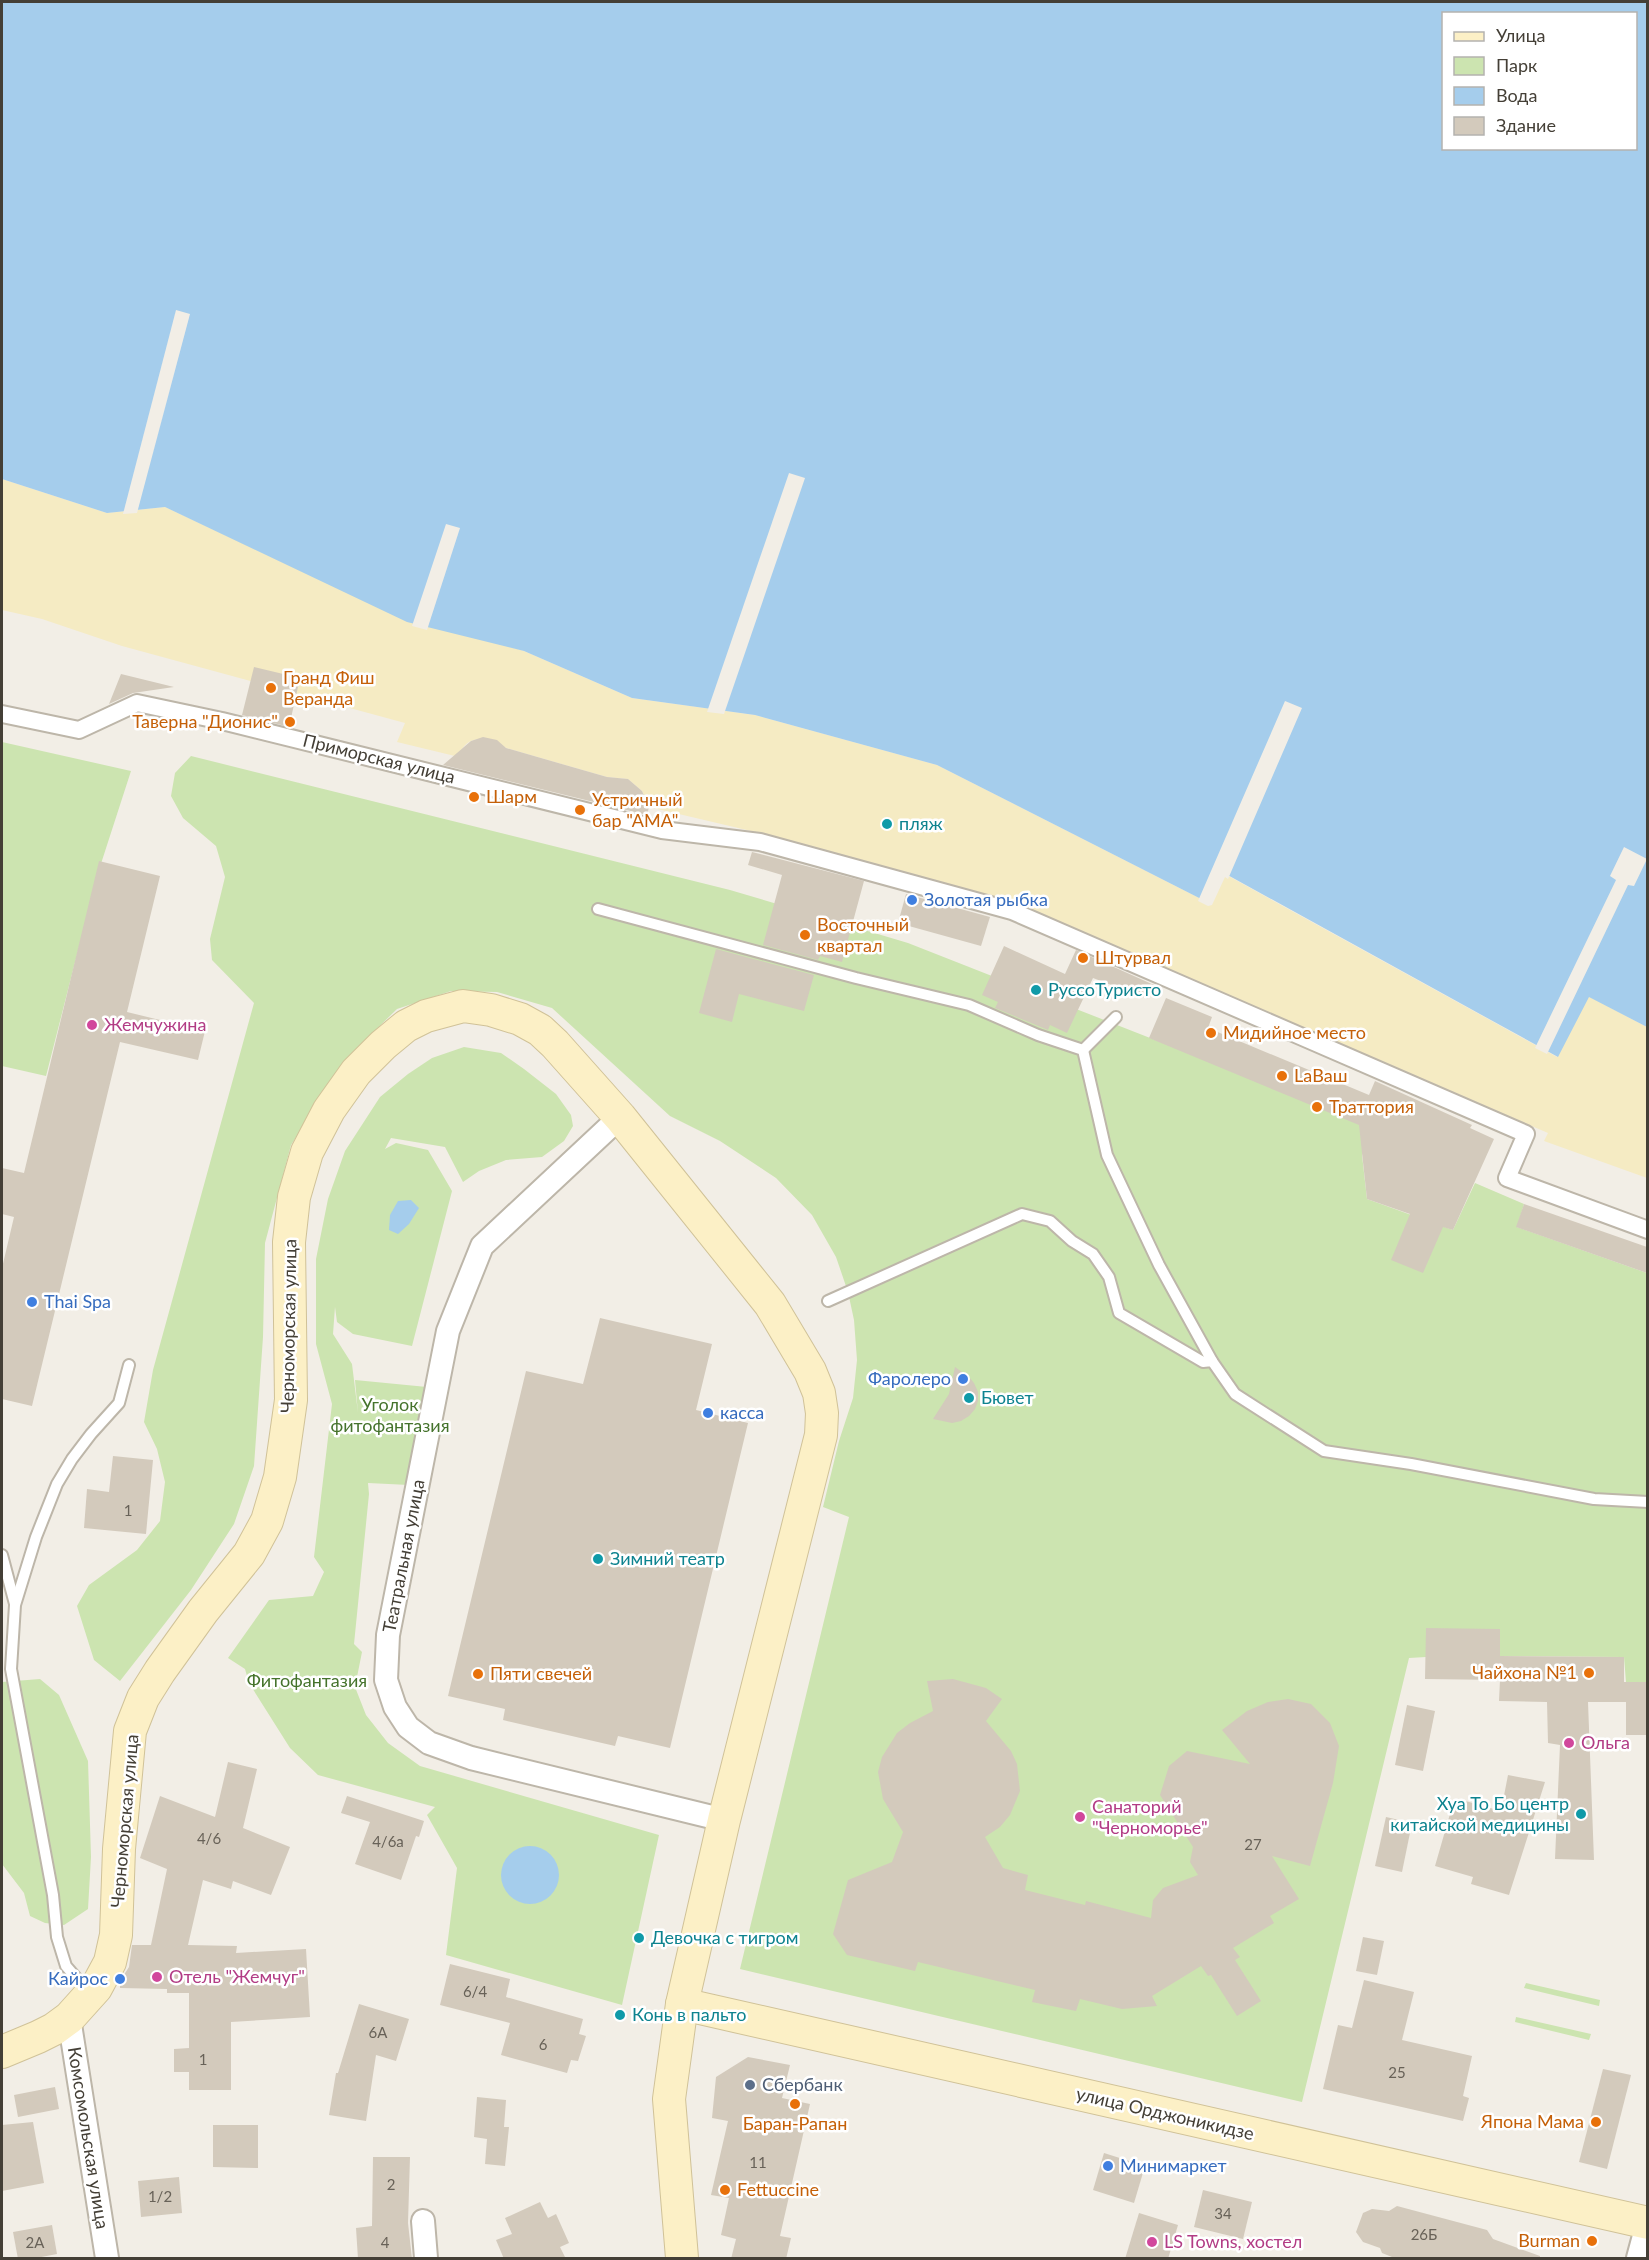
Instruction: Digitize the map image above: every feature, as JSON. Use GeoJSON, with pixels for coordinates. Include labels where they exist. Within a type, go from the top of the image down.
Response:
{"type":"FeatureCollection","features":[{"type":"Feature","properties":{"kind":"main road","name":"Черноморская улица"},"geometry":{"type":"LineString","coordinates":[[2,2052],[54,2029],[69,2018],[96,1988],[110,1962],[116,1935],[119,1849],[130,1731],[143,1698],[160,1671],[203,1611],[249,1554],[267,1521],[280,1477],[291,1400],[289,1242],[294,1197],[307,1152],[329,1110],[357,1072],[383,1045],[406,1026],[426,1016],[463,1006],[491,1010],[520,1019],[540,1030],[613,1108]]}},
{"type":"Feature","properties":{"kind":"main road"},"geometry":{"type":"LineString","coordinates":[[613,1108],[770,1304],[810,1371],[819,1393],[822,1413],[821,1436],[724,1820],[682,2004],[669,2099],[682,2259]]}},
{"type":"Feature","properties":{"kind":"main road","name":"улица Орджоникидзе"},"geometry":{"type":"LineString","coordinates":[[682,2004],[1647,2222]]}},
{"type":"Feature","properties":{"kind":"street","name":"Приморская улица"},"geometry":{"type":"LineString","coordinates":[[2,714],[79,730],[137,703],[222,721],[662,830],[760,842],[1012,911],[1526,1134],[1507,1179],[1647,1230]]}},
{"type":"Feature","properties":{"kind":"street","name":"Театральная улица"},"geometry":{"type":"LineString","coordinates":[[613,1108],[482,1246],[478,1255],[448,1331],[388,1635],[386,1680],[395,1707],[408,1726],[429,1743],[471,1758],[724,1820]]}},
{"type":"Feature","properties":{"kind":"street","name":"Комсомольская улица"},"geometry":{"type":"LineString","coordinates":[[69,2018],[107,2259]]}},
{"type":"Feature","properties":{"kind":"street"},"geometry":{"type":"LineString","coordinates":[[423,2220],[426,2259]]}},
{"type":"Feature","properties":{"kind":"street"},"geometry":{"type":"LineString","coordinates":[[1638,2259],[1647,2222]]}},
{"type":"Feature","properties":{"kind":"lane"},"geometry":{"type":"LineString","coordinates":[[598,909],[848,976],[969,1005],[1038,1035],[1083,1050]]}},
{"type":"Feature","properties":{"kind":"lane"},"geometry":{"type":"LineString","coordinates":[[1083,1050],[1116,1017]]}},
{"type":"Feature","properties":{"kind":"lane"},"geometry":{"type":"LineString","coordinates":[[1083,1050],[1107,1155],[1159,1265],[1212,1361],[1235,1394],[1324,1451],[1411,1464],[1583,1498],[1647,1502]]}},
{"type":"Feature","properties":{"kind":"lane"},"geometry":{"type":"LineString","coordinates":[[828,1301],[1022,1214],[1050,1221],[1072,1241],[1093,1254],[1109,1277],[1119,1313],[1203,1362],[1212,1361]]}},
{"type":"Feature","properties":{"kind":"lane"},"geometry":{"type":"LineString","coordinates":[[96,1988],[93,1989],[79,1981],[66,1966],[57,1937],[52,1895],[6,1668],[15,1605],[36,1537],[57,1484],[91,1434],[119,1403],[129,1365]]}},
{"type":"Feature","properties":{"kind":"lane"},"geometry":{"type":"LineString","coordinates":[[2,1555],[15,1605]]}},
{"type":"Feature","properties":{"kind":"green space"},"geometry":{"type":"Polygon","coordinates":[[[2,742],[131,771],[97,876],[46,1076],[2,1066],[2,742]]]}},
{"type":"Feature","properties":{"kind":"green space"},"geometry":{"type":"Polygon","coordinates":[[[191,756],[730,890],[908,943],[1196,1056],[1373,1130],[1362,1155],[1367,1199],[1453,1230],[1475,1183],[1524,1204],[1517,1227],[1647,1273],[1647,1682],[1626,1682],[1624,1657],[1500,1656],[1500,1629],[1426,1629],[1426,1657],[1409,1658],[1302,2102],[740,1969],[849,1517],[823,1507],[839,1441],[853,1398],[857,1360],[854,1320],[848,1292],[836,1257],[812,1215],[776,1178],[720,1141],[670,1116],[552,1008],[497,992],[451,991],[397,1009],[345,1060],[291,1145],[265,1243],[263,1337],[254,1466],[234,1524],[191,1590],[120,1681],[94,1660],[77,1606],[89,1585],[137,1550],[160,1521],[165,1482],[157,1449],[144,1422],[153,1370],[254,1003],[212,960],[210,939],[225,877],[216,846],[183,818],[171,796],[175,773],[191,756]]]}},
{"type":"Feature","properties":{"kind":"green space"},"geometry":{"type":"Polygon","coordinates":[[[464,1047],[501,1053],[524,1069],[556,1094],[571,1115],[573,1126],[564,1141],[542,1157],[506,1160],[479,1171],[463,1182],[445,1147],[391,1138],[385,1149],[396,1143],[428,1150],[452,1191],[412,1346],[353,1334],[337,1322],[335,1307],[333,1334],[352,1364],[358,1413],[355,1380],[427,1387],[409,1485],[368,1483],[369,1494],[354,1644],[362,1652],[355,1687],[366,1715],[388,1743],[420,1766],[659,1835],[622,2005],[446,1955],[457,1868],[427,1815],[435,1807],[318,1775],[290,1748],[249,1683],[245,1669],[228,1658],[269,1600],[313,1596],[324,1572],[314,1557],[332,1404],[316,1344],[316,1259],[328,1199],[345,1151],[380,1097],[432,1058],[464,1047]]]}},
{"type":"Feature","properties":{"kind":"green space"},"geometry":{"type":"Polygon","coordinates":[[[40,1679],[59,1695],[88,1761],[91,1857],[88,1909],[64,1925],[45,1923],[30,1916],[24,1893],[2,1864],[2,1682],[40,1679]]]}},
{"type":"Feature","properties":{"kind":"green space"},"geometry":{"type":"Polygon","coordinates":[[[1526,1983],[1600,2000],[1599,2006],[1524,1988],[1526,1983]]]}},
{"type":"Feature","properties":{"kind":"green space"},"geometry":{"type":"Polygon","coordinates":[[[1516,2017],[1591,2034],[1589,2040],[1515,2022],[1516,2017]]]}},
{"type":"Feature","properties":{"kind":"sand","name":"пляж"},"geometry":{"type":"Polygon","coordinates":[[[2,479],[107,513],[165,507],[383,609],[524,651],[632,698],[755,715],[937,765],[1209,903],[1223,873],[1557,1057],[1588,996],[1647,1027],[1647,1178],[1544,1141],[1548,1133],[1013,902],[751,831],[649,807],[642,791],[628,779],[607,777],[506,748],[486,739],[472,740],[466,744],[459,757],[397,742],[405,723],[122,646],[42,619],[2,610],[2,479]]]}},
{"type":"Feature","properties":{"kind":"water"},"geometry":{"type":"Polygon","coordinates":[[[2,2],[1647,2],[1647,1027],[1589,997],[1558,1057],[1224,873],[1209,903],[937,765],[755,715],[632,698],[524,651],[407,622],[165,507],[107,513],[2,479],[2,2]]]}},
{"type":"Feature","properties":{"kind":"water"},"geometry":{"type":"Polygon","coordinates":[[[411,1200],[419,1208],[409,1224],[398,1234],[389,1230],[390,1215],[398,1201],[411,1200]]]}},
{"type":"Feature","properties":{"kind":"water"},"geometry":{"type":"Polygon","coordinates":[[[524,1846],[536,1846],[551,1854],[559,1869],[559,1881],[551,1896],[536,1904],[524,1904],[509,1896],[501,1881],[501,1869],[509,1854],[524,1846]]]}},
{"type":"Feature","properties":{"kind":"pier"},"geometry":{"type":"Polygon","coordinates":[[[176,310],[190,314],[137,513],[123,514],[176,310]]]}},
{"type":"Feature","properties":{"kind":"pier"},"geometry":{"type":"Polygon","coordinates":[[[789,473],[805,478],[724,714],[707,712],[789,473]]]}},
{"type":"Feature","properties":{"kind":"pier"},"geometry":{"type":"Polygon","coordinates":[[[446,524],[460,528],[427,630],[412,626],[446,524]]]}},
{"type":"Feature","properties":{"kind":"pier"},"geometry":{"type":"Polygon","coordinates":[[[1285,701],[1302,708],[1228,879],[1225,877],[1212,905],[1208,906],[1198,901],[1285,701]]]}},
{"type":"Feature","properties":{"kind":"pier"},"geometry":{"type":"Polygon","coordinates":[[[1624,847],[1647,859],[1634,886],[1628,885],[1547,1054],[1535,1048],[1616,880],[1610,876],[1624,847]]]}},
{"type":"Feature","properties":{"kind":"building"},"geometry":{"type":"Polygon","coordinates":[[[254,667],[300,678],[289,727],[242,715],[254,667]]]}},
{"type":"Feature","properties":{"kind":"building"},"geometry":{"type":"Polygon","coordinates":[[[121,674],[174,687],[133,693],[109,704],[121,674]]]}},
{"type":"Feature","properties":{"kind":"building"},"geometry":{"type":"Polygon","coordinates":[[[483,737],[497,740],[506,748],[607,777],[628,779],[642,791],[649,807],[647,815],[443,765],[471,741],[483,737]]]}},
{"type":"Feature","properties":{"kind":"building"},"geometry":{"type":"Polygon","coordinates":[[[752,852],[864,881],[842,962],[820,956],[818,960],[763,945],[782,875],[748,865],[752,852]]]}},
{"type":"Feature","properties":{"kind":"building","name":"Жемчужина"},"geometry":{"type":"Polygon","coordinates":[[[99,861],[160,876],[127,1012],[205,1031],[198,1060],[120,1042],[32,1406],[2,1399],[2,1268],[14,1217],[2,1214],[2,1168],[24,1173],[99,861]]]}},
{"type":"Feature","properties":{"kind":"building"},"geometry":{"type":"Polygon","coordinates":[[[906,894],[990,917],[981,946],[898,923],[906,894]]]}},
{"type":"Feature","properties":{"kind":"building","name":"РуссоТуристо"},"geometry":{"type":"Polygon","coordinates":[[[1004,946],[1065,974],[1076,950],[1154,985],[1148,999],[1093,978],[1067,1033],[1050,1025],[1048,1030],[995,1008],[998,1002],[982,995],[1004,946]]]}},
{"type":"Feature","properties":{"kind":"building"},"geometry":{"type":"Polygon","coordinates":[[[716,949],[814,975],[804,1011],[739,994],[732,1022],[699,1013],[716,949]]]}},
{"type":"Feature","properties":{"kind":"building"},"geometry":{"type":"Polygon","coordinates":[[[1166,998],[1212,1017],[1208,1028],[1369,1095],[1375,1081],[1472,1125],[1470,1128],[1494,1139],[1453,1230],[1443,1227],[1423,1273],[1391,1260],[1410,1214],[1367,1199],[1359,1125],[1149,1038],[1166,998]]]}},
{"type":"Feature","properties":{"kind":"building"},"geometry":{"type":"Polygon","coordinates":[[[1524,1204],[1647,1247],[1647,1273],[1516,1227],[1524,1204]]]}},
{"type":"Feature","properties":{"kind":"building","name":"Зимний театр"},"geometry":{"type":"Polygon","coordinates":[[[600,1318],[712,1344],[696,1410],[748,1423],[670,1748],[618,1736],[615,1746],[503,1720],[505,1709],[448,1696],[526,1371],[583,1384],[600,1318]]]}},
{"type":"Feature","properties":{"kind":"building","name":"Бювет"},"geometry":{"type":"Polygon","coordinates":[[[955,1367],[974,1383],[978,1392],[975,1409],[961,1421],[952,1423],[933,1419],[949,1394],[955,1367]]]}},
{"type":"Feature","properties":{"kind":"building"},"geometry":{"type":"Polygon","coordinates":[[[113,1456],[153,1460],[146,1534],[84,1528],[87,1489],[109,1492],[113,1456]]]}},
{"type":"Feature","properties":{"kind":"building"},"geometry":{"type":"Polygon","coordinates":[[[1426,1628],[1500,1629],[1500,1656],[1624,1657],[1624,1682],[1647,1682],[1647,1735],[1626,1735],[1626,1702],[1588,1702],[1594,1860],[1555,1859],[1560,1745],[1548,1743],[1547,1702],[1499,1701],[1500,1680],[1425,1679],[1426,1628]]]}},
{"type":"Feature","properties":{"kind":"building"},"geometry":{"type":"Polygon","coordinates":[[[953,1679],[986,1688],[1002,1699],[986,1721],[1011,1751],[1017,1764],[1020,1791],[1010,1815],[1000,1827],[985,1837],[1003,1868],[1028,1875],[1025,1890],[1085,1905],[1086,1901],[1151,1918],[1153,1900],[1163,1888],[1198,1875],[1190,1862],[1193,1847],[1160,1795],[1169,1766],[1187,1751],[1250,1764],[1222,1730],[1247,1711],[1268,1702],[1288,1699],[1311,1704],[1330,1723],[1339,1746],[1333,1783],[1310,1866],[1272,1856],[1299,1899],[1270,1916],[1274,1923],[1233,1948],[1240,1957],[1235,1960],[1261,2001],[1237,2016],[1211,1975],[1208,1976],[1201,1966],[1152,1996],[1157,2006],[1122,2009],[1080,1999],[1076,2011],[1032,2002],[1035,1990],[918,1962],[915,1971],[847,1955],[833,1934],[848,1880],[892,1862],[903,1832],[883,1799],[878,1772],[882,1757],[897,1733],[933,1711],[927,1681],[953,1679]]]}},
{"type":"Feature","properties":{"kind":"building"},"geometry":{"type":"Polygon","coordinates":[[[1407,1705],[1435,1711],[1423,1771],[1395,1765],[1407,1705]]]}},
{"type":"Feature","properties":{"kind":"building"},"geometry":{"type":"Polygon","coordinates":[[[228,1762],[257,1769],[243,1828],[290,1847],[271,1895],[233,1881],[231,1889],[203,1880],[188,1945],[237,1946],[236,1953],[306,1949],[310,2017],[231,2022],[231,2090],[189,2090],[189,2072],[174,2072],[174,2049],[189,2048],[189,1993],[167,1993],[167,1989],[120,1988],[120,1981],[129,1967],[132,1945],[151,1945],[167,1869],[140,1858],[160,1796],[215,1817],[228,1762]]]}},
{"type":"Feature","properties":{"kind":"building"},"geometry":{"type":"Polygon","coordinates":[[[1508,1775],[1545,1782],[1509,1895],[1471,1884],[1473,1877],[1435,1866],[1454,1800],[1462,1800],[1501,1811],[1508,1775]]]}},
{"type":"Feature","properties":{"kind":"building"},"geometry":{"type":"Polygon","coordinates":[[[347,1796],[424,1821],[419,1837],[416,1836],[401,1880],[355,1864],[370,1822],[341,1813],[347,1796]]]}},
{"type":"Feature","properties":{"kind":"building"},"geometry":{"type":"Polygon","coordinates":[[[1386,1817],[1412,1823],[1402,1872],[1375,1866],[1386,1817]]]}},
{"type":"Feature","properties":{"kind":"building"},"geometry":{"type":"Polygon","coordinates":[[[1363,1937],[1384,1941],[1377,1975],[1356,1971],[1363,1937]]]}},
{"type":"Feature","properties":{"kind":"building"},"geometry":{"type":"Polygon","coordinates":[[[450,1964],[510,1979],[506,1997],[583,2019],[579,2034],[586,2036],[578,2061],[571,2060],[567,2073],[501,2055],[510,2023],[440,2005],[450,1964]]]}},
{"type":"Feature","properties":{"kind":"building"},"geometry":{"type":"Polygon","coordinates":[[[1364,1980],[1414,1992],[1402,2040],[1472,2056],[1463,2096],[1469,2098],[1463,2121],[1323,2089],[1338,2025],[1352,2028],[1364,1980]]]}},
{"type":"Feature","properties":{"kind":"building"},"geometry":{"type":"Polygon","coordinates":[[[359,2004],[409,2019],[396,2061],[376,2055],[366,2121],[329,2115],[336,2073],[338,2073],[359,2004]]]}},
{"type":"Feature","properties":{"kind":"building"},"geometry":{"type":"Polygon","coordinates":[[[748,2057],[790,2065],[782,2098],[810,2104],[780,2236],[791,2238],[786,2259],[731,2259],[736,2239],[721,2235],[729,2198],[711,2195],[728,2121],[712,2118],[716,2077],[748,2057]]]}},
{"type":"Feature","properties":{"kind":"building"},"geometry":{"type":"Polygon","coordinates":[[[1603,2069],[1631,2075],[1607,2169],[1579,2162],[1603,2069]]]}},
{"type":"Feature","properties":{"kind":"building"},"geometry":{"type":"Polygon","coordinates":[[[55,2087],[59,2109],[18,2117],[14,2095],[55,2087]]]}},
{"type":"Feature","properties":{"kind":"building"},"geometry":{"type":"Polygon","coordinates":[[[477,2097],[506,2100],[504,2127],[509,2127],[505,2166],[485,2164],[487,2139],[474,2137],[477,2097]]]}},
{"type":"Feature","properties":{"kind":"building"},"geometry":{"type":"Polygon","coordinates":[[[33,2122],[44,2183],[2,2191],[2,2125],[33,2122]]]}},
{"type":"Feature","properties":{"kind":"building"},"geometry":{"type":"Polygon","coordinates":[[[213,2125],[258,2125],[258,2168],[213,2167],[213,2125]]]}},
{"type":"Feature","properties":{"kind":"building"},"geometry":{"type":"Polygon","coordinates":[[[1104,2153],[1145,2166],[1134,2203],[1093,2190],[1104,2153]]]}},
{"type":"Feature","properties":{"kind":"building"},"geometry":{"type":"Polygon","coordinates":[[[373,2157],[410,2157],[408,2223],[412,2259],[358,2259],[356,2228],[372,2226],[373,2157]]]}},
{"type":"Feature","properties":{"kind":"building"},"geometry":{"type":"Polygon","coordinates":[[[179,2177],[182,2213],[141,2217],[138,2181],[179,2177]]]}},
{"type":"Feature","properties":{"kind":"building"},"geometry":{"type":"Polygon","coordinates":[[[1203,2190],[1252,2202],[1243,2239],[1194,2227],[1203,2190]]]}},
{"type":"Feature","properties":{"kind":"building"},"geometry":{"type":"Polygon","coordinates":[[[540,2202],[548,2218],[556,2214],[569,2243],[560,2247],[566,2259],[504,2259],[496,2240],[512,2234],[505,2218],[540,2202]]]}},
{"type":"Feature","properties":{"kind":"building"},"geometry":{"type":"Polygon","coordinates":[[[1397,2206],[1487,2230],[1493,2239],[1540,2256],[1540,2259],[1397,2259],[1382,2253],[1380,2248],[1363,2242],[1356,2232],[1363,2213],[1372,2209],[1389,2211],[1397,2206]]]}},
{"type":"Feature","properties":{"kind":"building","name":"LS Towns, хостел"},"geometry":{"type":"Polygon","coordinates":[[[1139,2213],[1178,2225],[1168,2259],[1125,2259],[1139,2213]]]}},
{"type":"Feature","properties":{"kind":"building"},"geometry":{"type":"Polygon","coordinates":[[[52,2225],[57,2254],[18,2259],[13,2232],[52,2225]]]}},
{"type":"Feature","properties":{"kind":"place","name":"Гранд Фиш Веранда"},"geometry":{"type":"Point","coordinates":[271,688]}},
{"type":"Feature","properties":{"kind":"place","name":"Таверна \"Дионис\""},"geometry":{"type":"Point","coordinates":[290,722]}},
{"type":"Feature","properties":{"kind":"place","name":"Шарм"},"geometry":{"type":"Point","coordinates":[474,797]}},
{"type":"Feature","properties":{"kind":"place","name":"Устричный бар \"АМА\""},"geometry":{"type":"Point","coordinates":[580,810]}},
{"type":"Feature","properties":{"kind":"place","name":"пляж"},"geometry":{"type":"Point","coordinates":[887,824]}},
{"type":"Feature","properties":{"kind":"place","name":"Золотая рыбка"},"geometry":{"type":"Point","coordinates":[912,900]}},
{"type":"Feature","properties":{"kind":"place","name":"Восточный квартал"},"geometry":{"type":"Point","coordinates":[805,935]}},
{"type":"Feature","properties":{"kind":"place","name":"Штурвал"},"geometry":{"type":"Point","coordinates":[1083,958]}},
{"type":"Feature","properties":{"kind":"place","name":"РуссоТуристо"},"geometry":{"type":"Point","coordinates":[1036,990]}},
{"type":"Feature","properties":{"kind":"place","name":"Жемчужина"},"geometry":{"type":"Point","coordinates":[92,1025]}},
{"type":"Feature","properties":{"kind":"place","name":"Мидийное место"},"geometry":{"type":"Point","coordinates":[1211,1033]}},
{"type":"Feature","properties":{"kind":"place","name":"LaВаш"},"geometry":{"type":"Point","coordinates":[1282,1076]}},
{"type":"Feature","properties":{"kind":"place","name":"Траттория"},"geometry":{"type":"Point","coordinates":[1317,1107]}},
{"type":"Feature","properties":{"kind":"place","name":"Thai Spa"},"geometry":{"type":"Point","coordinates":[32,1302]}},
{"type":"Feature","properties":{"kind":"place","name":"Фаролеро"},"geometry":{"type":"Point","coordinates":[963,1379]}},
{"type":"Feature","properties":{"kind":"place","name":"Бювет"},"geometry":{"type":"Point","coordinates":[969,1398]}},
{"type":"Feature","properties":{"kind":"place","name":"касса"},"geometry":{"type":"Point","coordinates":[708,1413]}},
{"type":"Feature","properties":{"kind":"place","name":"Зимний театр"},"geometry":{"type":"Point","coordinates":[598,1559]}},
{"type":"Feature","properties":{"kind":"place","name":"Чайхона №1"},"geometry":{"type":"Point","coordinates":[1589,1673]}},
{"type":"Feature","properties":{"kind":"place","name":"Пяти свечей"},"geometry":{"type":"Point","coordinates":[478,1674]}},
{"type":"Feature","properties":{"kind":"place","name":"Ольга"},"geometry":{"type":"Point","coordinates":[1569,1743]}},
{"type":"Feature","properties":{"kind":"place","name":"Хуа То Бо центр китайской медицины"},"geometry":{"type":"Point","coordinates":[1581,1814]}},
{"type":"Feature","properties":{"kind":"place","name":"Санаторий \"Черноморье\""},"geometry":{"type":"Point","coordinates":[1080,1817]}},
{"type":"Feature","properties":{"kind":"place","name":"Девочка с тигром"},"geometry":{"type":"Point","coordinates":[639,1938]}},
{"type":"Feature","properties":{"kind":"place","name":"Отель \"Жемчуг\""},"geometry":{"type":"Point","coordinates":[157,1977]}},
{"type":"Feature","properties":{"kind":"place","name":"Кайрос"},"geometry":{"type":"Point","coordinates":[120,1979]}},
{"type":"Feature","properties":{"kind":"place","name":"Конь в пальто"},"geometry":{"type":"Point","coordinates":[620,2015]}},
{"type":"Feature","properties":{"kind":"place","name":"Сбербанк"},"geometry":{"type":"Point","coordinates":[750,2085]}},
{"type":"Feature","properties":{"kind":"place","name":"Баран-Рапан"},"geometry":{"type":"Point","coordinates":[795,2104]}},
{"type":"Feature","properties":{"kind":"place","name":"Япона Мама"},"geometry":{"type":"Point","coordinates":[1596,2122]}},
{"type":"Feature","properties":{"kind":"place","name":"Минимаркет"},"geometry":{"type":"Point","coordinates":[1108,2166]}},
{"type":"Feature","properties":{"kind":"place","name":"Fettuccine"},"geometry":{"type":"Point","coordinates":[725,2190]}},
{"type":"Feature","properties":{"kind":"place","name":"Burman"},"geometry":{"type":"Point","coordinates":[1592,2241]}},
{"type":"Feature","properties":{"kind":"place","name":"LS Towns, хостел"},"geometry":{"type":"Point","coordinates":[1152,2242]}},
{"type":"Feature","properties":{"kind":"park label","name":"Уголок фитофантазия"},"geometry":{"type":"Point","coordinates":[390,1415]}},
{"type":"Feature","properties":{"kind":"park label","name":"Фитофантазия"},"geometry":{"type":"Point","coordinates":[307,1681]}}]}
